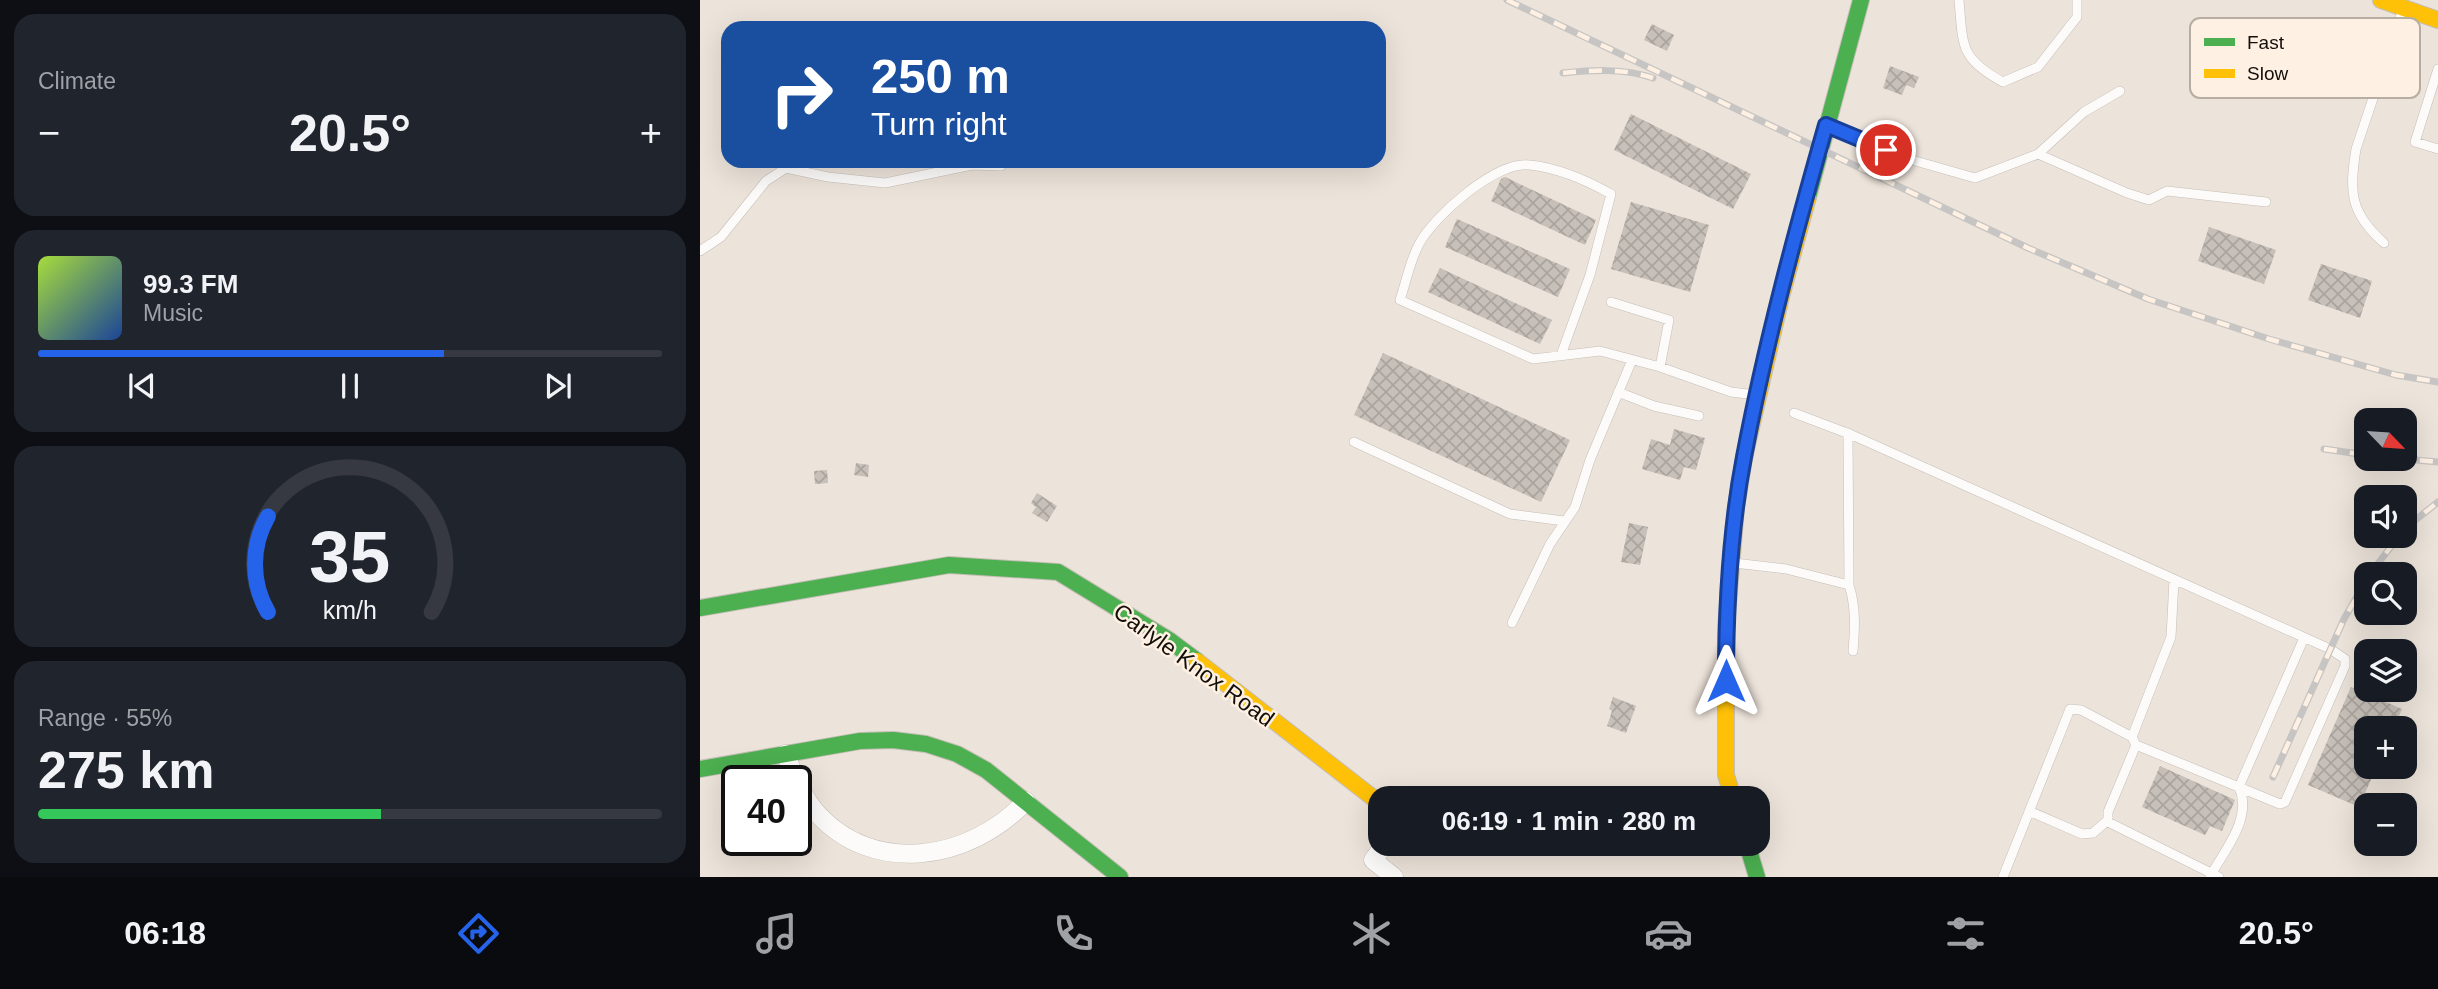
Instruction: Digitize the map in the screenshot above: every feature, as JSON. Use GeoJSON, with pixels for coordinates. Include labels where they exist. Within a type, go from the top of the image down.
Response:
{"type":"FeatureCollection","features":[{"type":"Feature","properties":{"kind":"street"},"geometry":{"type":"LineString","coordinates":[[1729,786],[1726,775],[1726,627],[1742,470],[1826,125],[1861,0]]}},
{"type":"Feature","properties":{"kind":"street"},"geometry":{"type":"LineString","coordinates":[[2381,0],[2438,20]]}},
{"type":"Feature","properties":{"kind":"street","name":"Carlyle Knox Road"},"geometry":{"type":"LineString","coordinates":[[700,608],[949,565],[1058,572],[1169,640],[1368,794]]}},
{"type":"Feature","properties":{"kind":"street"},"geometry":{"type":"LineString","coordinates":[[700,769],[876,740],[926,744],[972,762],[1026,801],[1120,877]]}},
{"type":"Feature","properties":{"kind":"street"},"geometry":{"type":"LineString","coordinates":[[785,754],[806,799],[824,822],[853,843],[887,855],[931,855],[961,846],[1003,823],[1026,801]]}},
{"type":"Feature","properties":{"kind":"street"},"geometry":{"type":"LineString","coordinates":[[1376,856],[1373,860],[1394,877]]}},
{"type":"Feature","properties":{"kind":"street"},"geometry":{"type":"LineString","coordinates":[[1751,856],[1757,877]]}},
{"type":"Feature","properties":{"kind":"lane"},"geometry":{"type":"LineString","coordinates":[[1959,0],[1963,46],[1980,70],[2003,82],[2038,67],[2077,17],[2077,0]]}},
{"type":"Feature","properties":{"kind":"lane"},"geometry":{"type":"LineString","coordinates":[[2400,18],[2403,8]]}},
{"type":"Feature","properties":{"kind":"lane"},"geometry":{"type":"LineString","coordinates":[[2438,68],[2415,142],[2438,149]]}},
{"type":"Feature","properties":{"kind":"lane"},"geometry":{"type":"LineString","coordinates":[[1826,125],[1905,158],[1975,178],[2038,154],[2084,112],[2120,91]]}},
{"type":"Feature","properties":{"kind":"lane"},"geometry":{"type":"LineString","coordinates":[[2373,98],[2352,172],[2354,202],[2365,226],[2384,243]]}},
{"type":"Feature","properties":{"kind":"lane"},"geometry":{"type":"LineString","coordinates":[[2038,154],[2149,200],[2167,191],[2266,202]]}},
{"type":"Feature","properties":{"kind":"lane"},"geometry":{"type":"LineString","coordinates":[[1561,355],[1590,275],[1611,194],[1583,179],[1528,164],[1507,168],[1492,175],[1446,211],[1420,243],[1400,300],[1533,359],[1600,351],[1660,367],[1731,392],[1758,396]]}},
{"type":"Feature","properties":{"kind":"lane"},"geometry":{"type":"LineString","coordinates":[[700,251],[721,237],[766,181],[786,168],[828,177],[885,183],[958,168]]}},
{"type":"Feature","properties":{"kind":"lane"},"geometry":{"type":"LineString","coordinates":[[1611,302],[1669,320],[1660,367]]}},
{"type":"Feature","properties":{"kind":"lane"},"geometry":{"type":"LineString","coordinates":[[1512,622],[1550,544],[1575,507],[1590,460],[1632,360]]}},
{"type":"Feature","properties":{"kind":"lane"},"geometry":{"type":"LineString","coordinates":[[1618,392],[1654,406],[1699,416]]}},
{"type":"Feature","properties":{"kind":"lane"},"geometry":{"type":"LineString","coordinates":[[1794,413],[1849,433],[2330,649],[2345,659],[2345,666],[2287,799],[2280,804],[2134,741],[2081,710],[2070,709],[2003,877]]}},
{"type":"Feature","properties":{"kind":"lane"},"geometry":{"type":"LineString","coordinates":[[1849,433],[1849,584],[1854,602],[1853,651]]}},
{"type":"Feature","properties":{"kind":"lane"},"geometry":{"type":"LineString","coordinates":[[1354,442],[1510,514],[1564,521]]}},
{"type":"Feature","properties":{"kind":"lane"},"geometry":{"type":"LineString","coordinates":[[1732,563],[1786,569],[1849,584]]}},
{"type":"Feature","properties":{"kind":"lane"},"geometry":{"type":"LineString","coordinates":[[2174,580],[2171,636],[2108,812],[2108,822],[2214,875],[2241,821],[2243,797],[2239,788],[2304,638]]}},
{"type":"Feature","properties":{"kind":"lane"},"geometry":{"type":"LineString","coordinates":[[2029,811],[2082,834],[2093,833],[2108,820]]}},
{"type":"Feature","properties":{"kind":"building"},"geometry":{"type":"Polygon","coordinates":[[[1652,24],[1674,35],[1667,51],[1644,40],[1652,24]]]}},
{"type":"Feature","properties":{"kind":"building"},"geometry":{"type":"Polygon","coordinates":[[[1890,66],[1919,77],[1914,88],[1906,85],[1902,95],[1883,88],[1890,66]]]}},
{"type":"Feature","properties":{"kind":"building"},"geometry":{"type":"Polygon","coordinates":[[[1631,114],[1751,174],[1733,209],[1614,150],[1631,114]]]}},
{"type":"Feature","properties":{"kind":"building"},"geometry":{"type":"Polygon","coordinates":[[[1505,177],[1596,220],[1585,245],[1491,201],[1501,179],[1505,177]]]}},
{"type":"Feature","properties":{"kind":"building"},"geometry":{"type":"Polygon","coordinates":[[[1631,202],[1709,225],[1690,292],[1611,269],[1631,202]]]}},
{"type":"Feature","properties":{"kind":"building"},"geometry":{"type":"Polygon","coordinates":[[[1457,219],[1570,269],[1558,297],[1445,247],[1457,219]]]}},
{"type":"Feature","properties":{"kind":"building"},"geometry":{"type":"Polygon","coordinates":[[[2209,227],[2276,250],[2264,284],[2198,261],[2209,227]]]}},
{"type":"Feature","properties":{"kind":"building"},"geometry":{"type":"Polygon","coordinates":[[[2321,264],[2372,281],[2360,318],[2308,300],[2321,264]]]}},
{"type":"Feature","properties":{"kind":"building"},"geometry":{"type":"Polygon","coordinates":[[[1440,268],[1552,320],[1540,344],[1428,292],[1440,268]]]}},
{"type":"Feature","properties":{"kind":"building"},"geometry":{"type":"Polygon","coordinates":[[[1383,353],[1570,440],[1541,502],[1354,415],[1383,353]]]}},
{"type":"Feature","properties":{"kind":"building"},"geometry":{"type":"Polygon","coordinates":[[[1674,429],[1705,438],[1696,470],[1684,467],[1680,480],[1642,469],[1651,439],[1670,445],[1674,429]]]}},
{"type":"Feature","properties":{"kind":"building"},"geometry":{"type":"Polygon","coordinates":[[[856,463],[869,465],[868,477],[854,475],[856,463]]]}},
{"type":"Feature","properties":{"kind":"building"},"geometry":{"type":"Polygon","coordinates":[[[827,470],[828,483],[815,484],[814,471],[827,470]]]}},
{"type":"Feature","properties":{"kind":"building"},"geometry":{"type":"Polygon","coordinates":[[[1037,493],[1057,506],[1047,522],[1032,513],[1036,507],[1031,503],[1037,493]]]}},
{"type":"Feature","properties":{"kind":"building"},"geometry":{"type":"Polygon","coordinates":[[[1629,523],[1648,527],[1640,565],[1621,562],[1629,523]]]}},
{"type":"Feature","properties":{"kind":"building"},"geometry":{"type":"Polygon","coordinates":[[[2351,687],[2354,688],[2354,702],[2386,702],[2402,709],[2399,716],[2354,716],[2354,779],[2371,779],[2365,793],[2354,793],[2354,805],[2308,785],[2351,687]]]}},
{"type":"Feature","properties":{"kind":"building"},"geometry":{"type":"Polygon","coordinates":[[[1613,697],[1636,706],[1626,733],[1607,726],[1613,697]]]}},
{"type":"Feature","properties":{"kind":"building"},"geometry":{"type":"Polygon","coordinates":[[[2160,766],[2235,800],[2222,831],[2210,826],[2205,835],[2142,807],[2160,766]]]}},
{"type":"Feature","properties":{"kind":"railway"},"geometry":{"type":"LineString","coordinates":[[1507,0],[2028,248],[2148,299],[2269,339],[2396,375],[2438,382]]}},
{"type":"Feature","properties":{"kind":"railway"},"geometry":{"type":"LineString","coordinates":[[1563,73],[1620,71],[1653,78]]}},
{"type":"Feature","properties":{"kind":"railway"},"geometry":{"type":"LineString","coordinates":[[2324,449],[2354,453]]}},
{"type":"Feature","properties":{"kind":"railway"},"geometry":{"type":"LineString","coordinates":[[2417,460],[2438,462]]}},
{"type":"Feature","properties":{"kind":"railway"},"geometry":{"type":"LineString","coordinates":[[2417,519],[2438,502]]}},
{"type":"Feature","properties":{"kind":"railway"},"geometry":{"type":"LineString","coordinates":[[2379,562],[2390,548]]}},
{"type":"Feature","properties":{"kind":"railway"},"geometry":{"type":"LineString","coordinates":[[2273,777],[2354,602]]}},
{"type":"Feature","properties":{"kind":"traffic: fast"},"geometry":{"type":"LineString","coordinates":[[1808,197],[1861,0]]}},
{"type":"Feature","properties":{"kind":"traffic: fast"},"geometry":{"type":"LineString","coordinates":[[700,608],[949,565],[1058,572],[1169,640],[1197,661]]}},
{"type":"Feature","properties":{"kind":"traffic: fast"},"geometry":{"type":"LineString","coordinates":[[700,769],[860,741],[893,740],[926,744],[957,754],[986,770],[1120,877]]}},
{"type":"Feature","properties":{"kind":"traffic: fast"},"geometry":{"type":"LineString","coordinates":[[1751,856],[1757,877]]}},
{"type":"Feature","properties":{"kind":"traffic: slow"},"geometry":{"type":"LineString","coordinates":[[2381,0],[2438,20]]}},
{"type":"Feature","properties":{"kind":"traffic: slow"},"geometry":{"type":"LineString","coordinates":[[1729,786],[1726,775],[1726,627],[1736,507],[1744,458],[1781,297],[1808,197]]}},
{"type":"Feature","properties":{"kind":"traffic: slow"},"geometry":{"type":"LineString","coordinates":[[1197,661],[1368,794]]}},
{"type":"Feature","properties":{"kind":"route"},"geometry":{"type":"LineString","coordinates":[[1726,681],[1726,627],[1736,507],[1744,458],[1781,297],[1826,125],[1886,150]]}}]}
